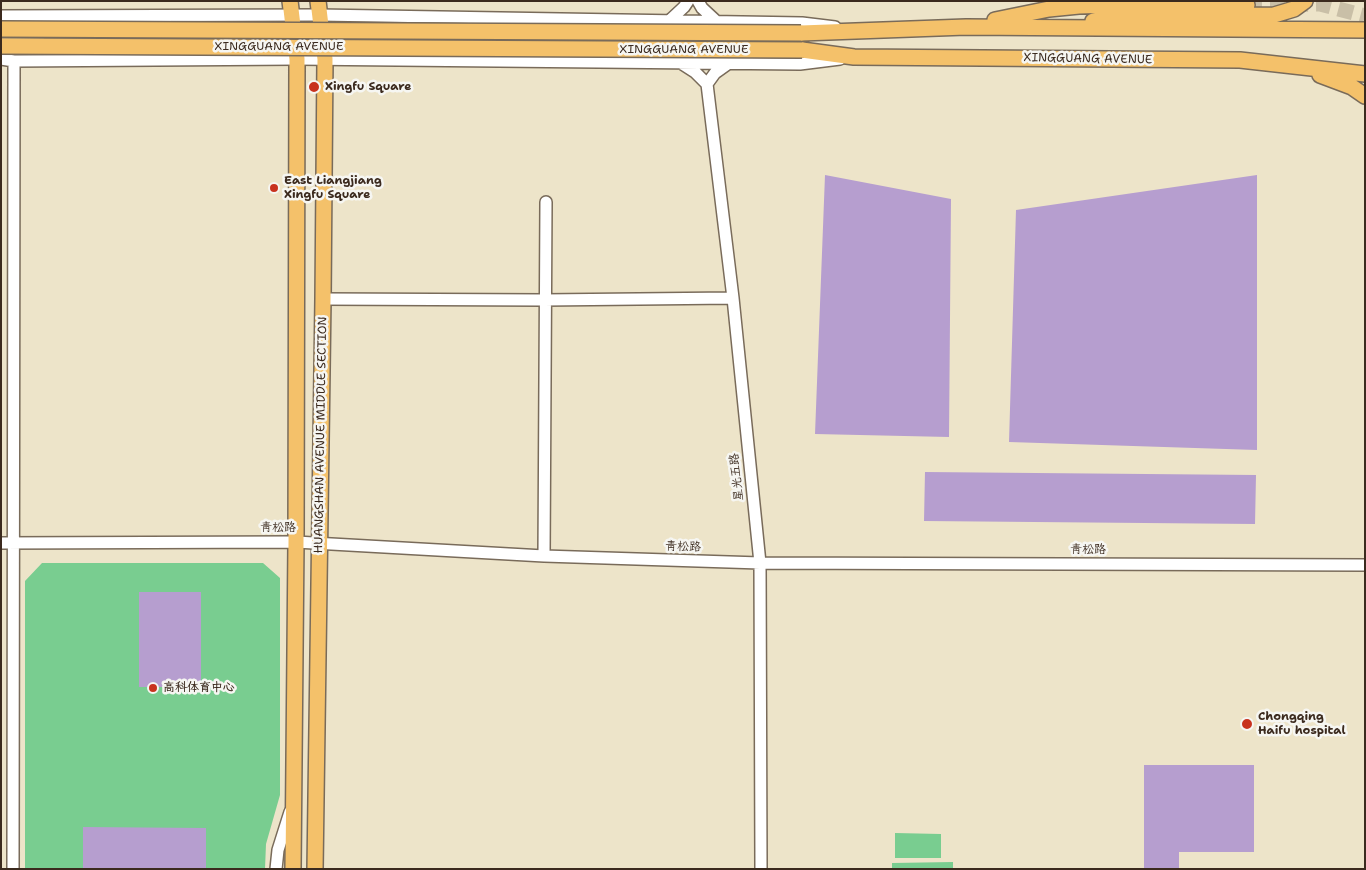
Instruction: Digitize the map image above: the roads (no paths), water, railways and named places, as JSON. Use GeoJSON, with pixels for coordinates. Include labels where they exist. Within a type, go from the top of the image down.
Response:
{"type":"FeatureCollection","features":[{"type":"Feature","properties":{"kind":"main road"},"geometry":{"type":"LineString","coordinates":[[1065,27],[1112,17],[1274,16],[1294,9],[1305,1]]}},
{"type":"Feature","properties":{"kind":"main road"},"geometry":{"type":"LineString","coordinates":[[966,27],[1049,9],[1110,5],[1247,5]]}},
{"type":"Feature","properties":{"kind":"main road","name":"HUANGSHAN AVENUE MIDDLE SECTION"},"geometry":{"type":"LineString","coordinates":[[291,8],[297,59],[293,869]]}},
{"type":"Feature","properties":{"kind":"main road","name":"HUANGSHAN AVENUE MIDDLE SECTION"},"geometry":{"type":"LineString","coordinates":[[315,869],[325,59],[318,8]]}},
{"type":"Feature","properties":{"kind":"main road","name":"XINGGUANG AVENUE"},"geometry":{"type":"LineString","coordinates":[[1,29],[801,33],[966,27],[1365,30]]}},
{"type":"Feature","properties":{"kind":"main road","name":"XINGGUANG AVENUE"},"geometry":{"type":"LineString","coordinates":[[1,46],[802,50],[854,57],[1240,60],[1365,74]]}},
{"type":"Feature","properties":{"kind":"main road"},"geometry":{"type":"LineString","coordinates":[[1298,67],[1352,87],[1365,96]]}},
{"type":"Feature","properties":{"kind":"street"},"geometry":{"type":"LineString","coordinates":[[669,21],[688,1]]}},
{"type":"Feature","properties":{"kind":"street"},"geometry":{"type":"LineString","coordinates":[[698,1],[702,8],[716,21]]}},
{"type":"Feature","properties":{"kind":"street"},"geometry":{"type":"LineString","coordinates":[[1,16],[318,8],[669,21],[802,22],[861,30]]}},
{"type":"Feature","properties":{"kind":"street"},"geometry":{"type":"LineString","coordinates":[[1,59],[14,61],[325,59],[800,64],[854,57]]}},
{"type":"Feature","properties":{"kind":"street"},"geometry":{"type":"LineString","coordinates":[[13,869],[14,779],[7,542],[14,61]]}},
{"type":"Feature","properties":{"kind":"street"},"geometry":{"type":"LineString","coordinates":[[681,62],[707,84],[715,73],[729,63]]}},
{"type":"Feature","properties":{"kind":"street","name":"星光五路"},"geometry":{"type":"LineString","coordinates":[[707,84],[733,298],[760,563],[760,869]]}},
{"type":"Feature","properties":{"kind":"street"},"geometry":{"type":"LineString","coordinates":[[544,556],[546,202]]}},
{"type":"Feature","properties":{"kind":"street"},"geometry":{"type":"LineString","coordinates":[[323,299],[544,300],[733,298]]}},
{"type":"Feature","properties":{"kind":"street","name":"青松路"},"geometry":{"type":"LineString","coordinates":[[7,542],[320,542],[544,556],[760,563],[1365,565]]}},
{"type":"Feature","properties":{"kind":"street"},"geometry":{"type":"LineString","coordinates":[[1,779],[14,779]]}},
{"type":"Feature","properties":{"kind":"street"},"geometry":{"type":"LineString","coordinates":[[276,869],[278,850],[294,801]]}},
{"type":"Feature","properties":{"kind":"tunnel"},"geometry":{"type":"LineString","coordinates":[[1247,5],[1320,4],[1365,16]]}},
{"type":"Feature","properties":{"kind":"place","name":"Xingfu Square"},"geometry":{"type":"Point","coordinates":[314,87]}},
{"type":"Feature","properties":{"kind":"place","name":"East Liangjiang Xingfu Square"},"geometry":{"type":"Point","coordinates":[274,188]}},
{"type":"Feature","properties":{"kind":"place","name":"高科体育中心"},"geometry":{"type":"Point","coordinates":[153,688]}},
{"type":"Feature","properties":{"kind":"place","name":"Chongqing Haifu hospital"},"geometry":{"type":"Point","coordinates":[1247,724]}}]}
